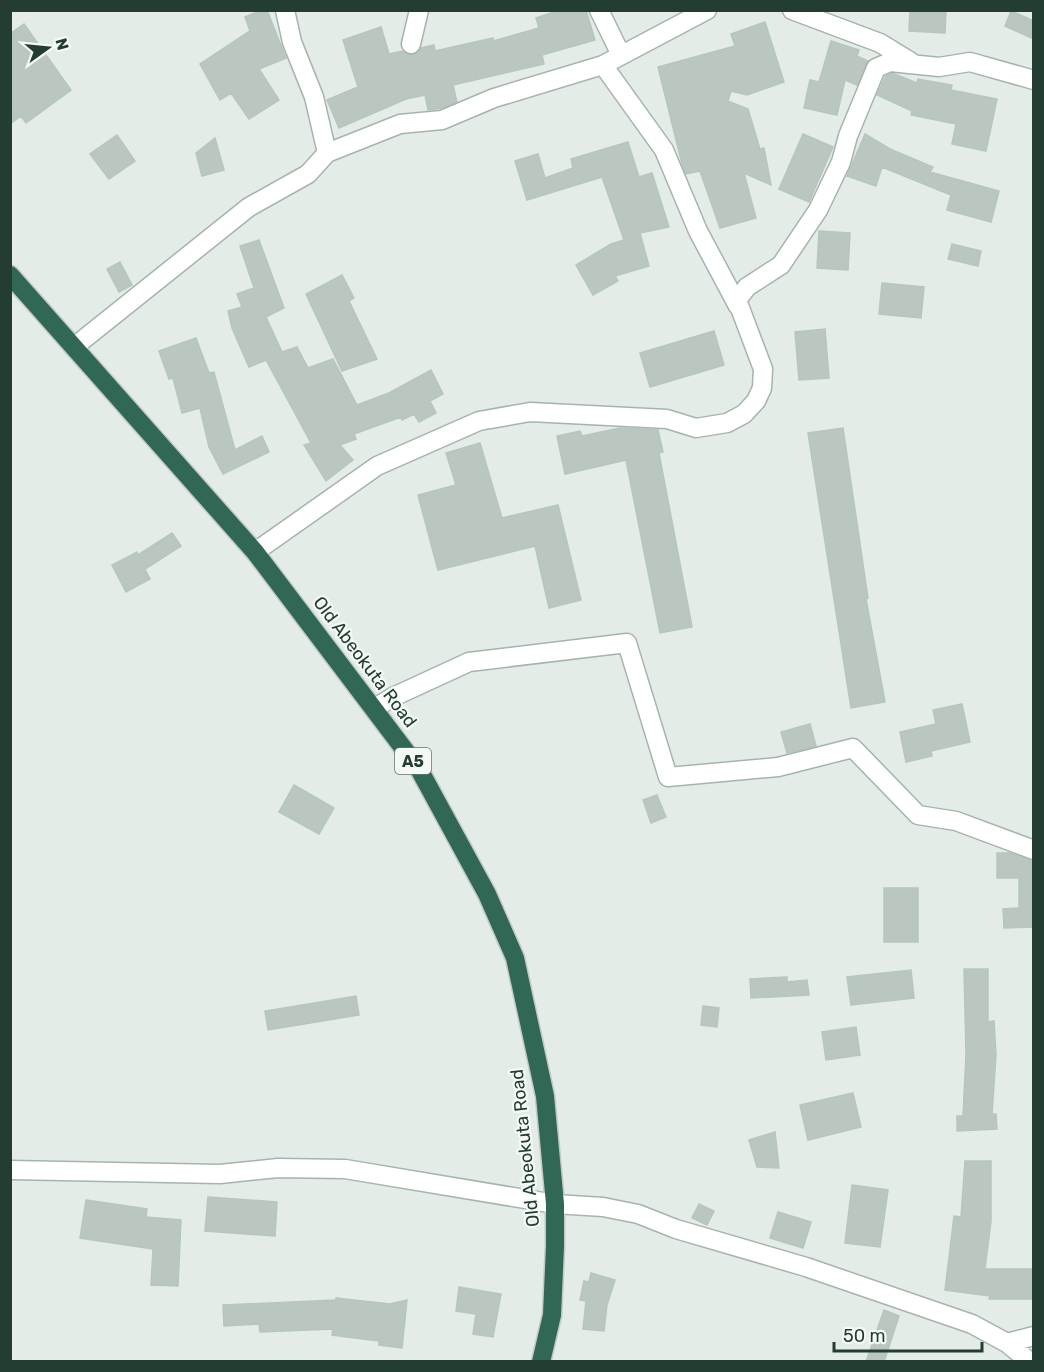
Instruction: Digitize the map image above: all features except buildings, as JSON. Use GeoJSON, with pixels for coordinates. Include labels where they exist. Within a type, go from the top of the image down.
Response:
{"type":"FeatureCollection","features":[{"type":"Feature","properties":{"kind":"highway","name":"Old Abeokuta Road"},"geometry":{"type":"LineString","coordinates":[[10,275],[255,552],[419,769],[460,842],[514,958],[545,1096],[555,1204],[552,1315],[541,1362]]}},
{"type":"Feature","properties":{"kind":"street"},"geometry":{"type":"LineString","coordinates":[[285,10],[292,42],[314,97],[327,153]]}},
{"type":"Feature","properties":{"kind":"street"},"geometry":{"type":"LineString","coordinates":[[411,44],[419,10]]}},
{"type":"Feature","properties":{"kind":"street"},"geometry":{"type":"LineString","coordinates":[[599,10],[621,55]]}},
{"type":"Feature","properties":{"kind":"street"},"geometry":{"type":"LineString","coordinates":[[74,347],[249,207],[308,174],[327,153],[400,124],[442,120],[494,98],[603,65],[707,10]]}},
{"type":"Feature","properties":{"kind":"street"},"geometry":{"type":"LineString","coordinates":[[792,10],[880,43],[913,63]]}},
{"type":"Feature","properties":{"kind":"street"},"geometry":{"type":"LineString","coordinates":[[738,306],[737,300],[747,287],[782,265],[818,210],[841,162],[848,136],[876,68],[890,62],[939,67],[979,64],[1034,80]]}},
{"type":"Feature","properties":{"kind":"street"},"geometry":{"type":"LineString","coordinates":[[255,552],[377,466],[479,421],[530,412],[586,417],[667,419],[696,428],[727,423],[744,414],[756,401],[762,388],[763,369],[750,328],[698,231],[664,150],[603,65]]}},
{"type":"Feature","properties":{"kind":"street"},"geometry":{"type":"LineString","coordinates":[[375,708],[393,697],[469,662],[627,643],[668,777],[778,767],[852,748],[918,816],[956,821],[1034,850]]}},
{"type":"Feature","properties":{"kind":"street"},"geometry":{"type":"LineString","coordinates":[[10,1170],[220,1174],[279,1168],[345,1169],[555,1204],[603,1207],[638,1214],[676,1230],[806,1267],[972,1324],[1007,1343],[1030,1362]]}},
{"type":"Feature","properties":{"kind":"street"},"geometry":{"type":"LineString","coordinates":[[1007,1343],[1034,1336]]}}]}
